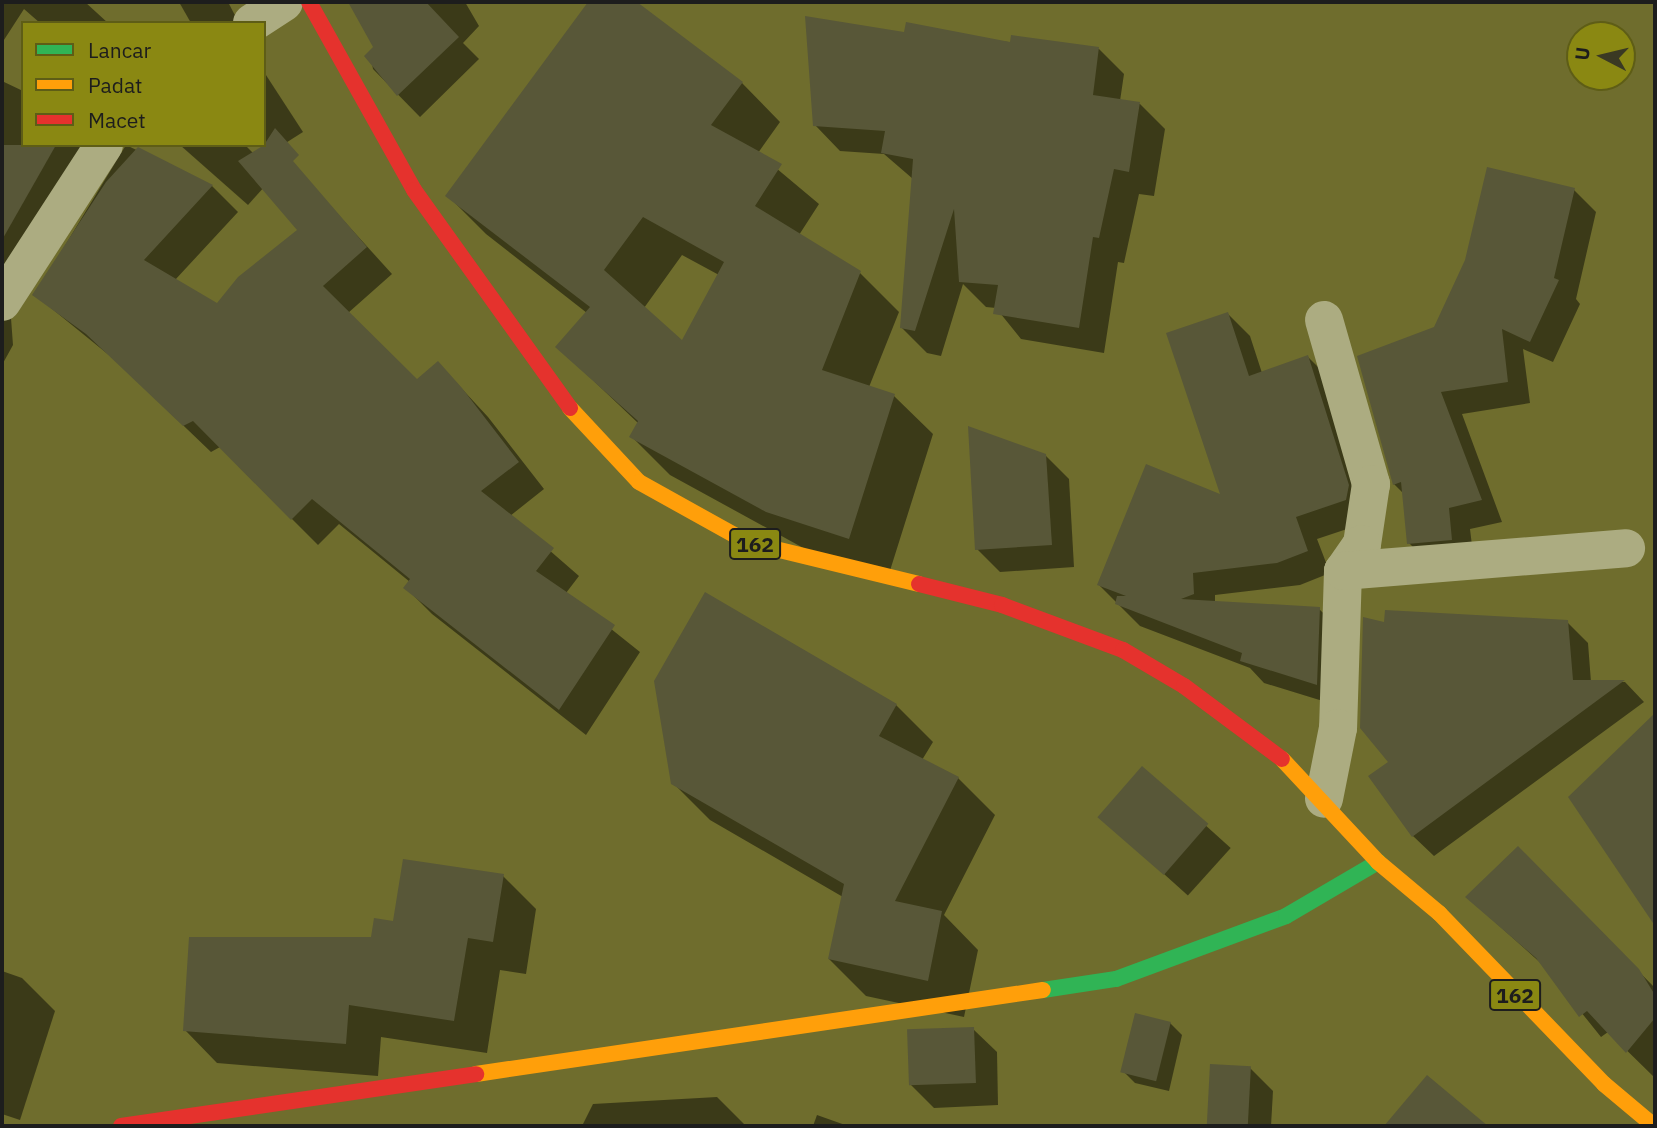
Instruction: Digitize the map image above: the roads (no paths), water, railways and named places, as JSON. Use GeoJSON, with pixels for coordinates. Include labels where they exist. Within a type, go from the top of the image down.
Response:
{"type":"FeatureCollection","features":[{"type":"Feature","properties":{"kind":"main road","name":"162"},"geometry":{"type":"LineString","coordinates":[[309,2],[414,190],[552,388],[639,482],[747,542],[1002,605],[1124,650],[1262,741],[1324,799],[1378,862],[1439,913],[1586,1066],[1654,1126]]}},
{"type":"Feature","properties":{"kind":"main road"},"geometry":{"type":"LineString","coordinates":[[121,1126],[1116,979],[1286,916],[1378,862]]}},
{"type":"Feature","properties":{"kind":"street"},"geometry":{"type":"LineString","coordinates":[[255,21],[284,2]]}},
{"type":"Feature","properties":{"kind":"street"},"geometry":{"type":"LineString","coordinates":[[2,302],[103,147]]}},
{"type":"Feature","properties":{"kind":"street"},"geometry":{"type":"LineString","coordinates":[[1324,320],[1371,484],[1362,544],[1343,571],[1338,728],[1324,799]]}},
{"type":"Feature","properties":{"kind":"street"},"geometry":{"type":"LineString","coordinates":[[1343,571],[1626,548]]}}]}
